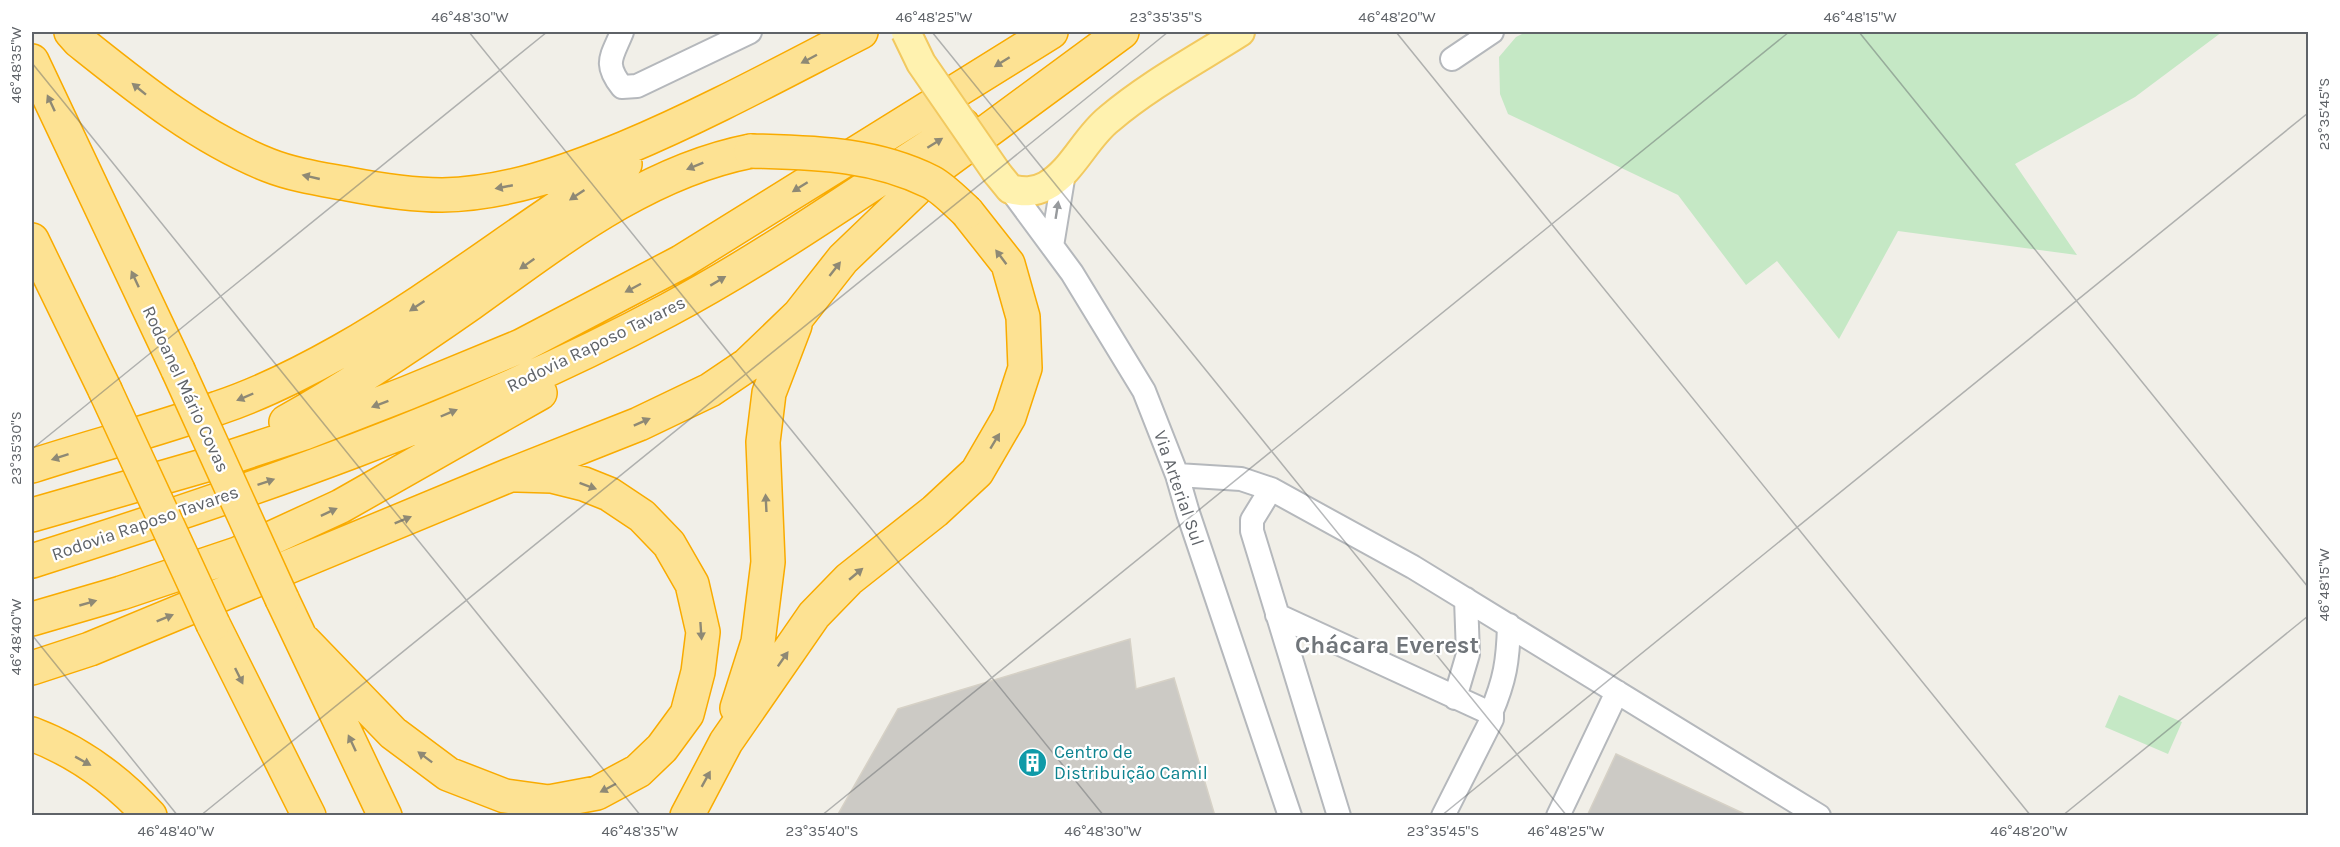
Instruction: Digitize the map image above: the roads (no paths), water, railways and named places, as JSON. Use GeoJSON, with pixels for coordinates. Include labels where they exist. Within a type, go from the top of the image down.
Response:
{"type":"FeatureCollection","features":[{"type":"Feature","properties":{"kind":"highway"},"geometry":{"type":"LineString","coordinates":[[71,32],[152,99],[222,143],[269,166],[309,177],[391,192],[443,195],[495,189],[572,170],[651,137],[734,98],[861,32]]}},
{"type":"Feature","properties":{"kind":"highway","name":"Rodovia Raposo Tavares"},"geometry":{"type":"LineString","coordinates":[[32,515],[213,463],[304,433],[521,346],[681,262],[1051,32]]}},
{"type":"Feature","properties":{"kind":"highway","name":"Rodovia Raposo Tavares"},"geometry":{"type":"LineString","coordinates":[[32,561],[371,445],[552,368],[670,309],[809,227],[927,148],[1113,32]]}},
{"type":"Feature","properties":{"kind":"highway"},"geometry":{"type":"LineString","coordinates":[[32,668],[90,649],[639,424],[710,390],[747,365],[799,315],[843,259],[940,166],[1122,32]]}},
{"type":"Feature","properties":{"kind":"highway","name":"Rodoanel Mário Covas"},"geometry":{"type":"LineString","coordinates":[[32,61],[385,816]]}},
{"type":"Feature","properties":{"kind":"highway"},"geometry":{"type":"LineString","coordinates":[[32,466],[219,408],[278,383],[339,352],[411,310],[608,174],[734,98]]}},
{"type":"Feature","properties":{"kind":"highway"},"geometry":{"type":"LineString","coordinates":[[213,463],[344,388],[426,335],[609,208],[657,182],[705,162],[751,151],[837,154],[885,164],[933,183],[967,212],[1008,264],[1023,317],[1025,368],[1009,417],[977,472],[935,511],[849,579],[814,615],[726,742],[687,816]]}},
{"type":"Feature","properties":{"kind":"highway"},"geometry":{"type":"LineString","coordinates":[[32,240],[105,390],[213,624],[309,816]]}},
{"type":"Feature","properties":{"kind":"highway"},"geometry":{"type":"LineString","coordinates":[[32,294],[87,355]]}},
{"type":"Feature","properties":{"kind":"highway"},"geometry":{"type":"LineString","coordinates":[[32,619],[121,593],[237,554],[341,506],[588,366],[670,309]]}},
{"type":"Feature","properties":{"kind":"highway"},"geometry":{"type":"LineString","coordinates":[[726,742],[758,642],[768,562],[763,442],[769,393],[799,315]]}},
{"type":"Feature","properties":{"kind":"highway"},"geometry":{"type":"LineString","coordinates":[[304,641],[393,733],[448,774],[505,796],[549,802],[597,793],[638,771],[662,748],[687,714],[690,704],[698,672],[703,632],[692,584],[669,544],[642,516],[609,494],[584,484],[552,476],[510,475]]}},
{"type":"Feature","properties":{"kind":"highway"},"geometry":{"type":"LineString","coordinates":[[32,734],[101,771],[130,794],[150,816]]}},
{"type":"Feature","properties":{"kind":"main road"},"geometry":{"type":"LineString","coordinates":[[906,32],[921,63],[1004,181],[1026,192],[1036,190],[1064,173],[1086,142],[1107,120],[1136,98],[1240,32]]}},
{"type":"Feature","properties":{"kind":"street"},"geometry":{"type":"LineString","coordinates":[[622,32],[610,60],[611,74],[622,87],[637,86],[750,32]]}},
{"type":"Feature","properties":{"kind":"street"},"geometry":{"type":"LineString","coordinates":[[1452,59],[1492,32]]}},
{"type":"Feature","properties":{"kind":"street"},"geometry":{"type":"LineString","coordinates":[[1052,246],[1064,173]]}},
{"type":"Feature","properties":{"kind":"street","name":"Via Arterial Sul"},"geometry":{"type":"LineString","coordinates":[[1004,181],[1072,273],[1144,391],[1177,475],[1290,816]]}},
{"type":"Feature","properties":{"kind":"street"},"geometry":{"type":"LineString","coordinates":[[1177,475],[1241,479],[1271,489],[1413,567],[1819,816]]}},
{"type":"Feature","properties":{"kind":"street"},"geometry":{"type":"LineString","coordinates":[[1271,489],[1252,520],[1252,531],[1339,816]]}},
{"type":"Feature","properties":{"kind":"street"},"geometry":{"type":"LineString","coordinates":[[1455,698],[1468,654],[1466,599]]}},
{"type":"Feature","properties":{"kind":"street"},"geometry":{"type":"LineString","coordinates":[[1277,615],[1491,713]]}},
{"type":"Feature","properties":{"kind":"street"},"geometry":{"type":"LineString","coordinates":[[1443,816],[1492,719],[1491,713],[1503,684],[1508,656],[1509,625]]}},
{"type":"Feature","properties":{"kind":"street"},"geometry":{"type":"LineString","coordinates":[[1558,816],[1617,692]]}},
{"type":"Feature","properties":{"kind":"place","name":"Centro de Distribuição Camil"},"geometry":{"type":"Point","coordinates":[1033,762]}},
{"type":"Feature","properties":{"kind":"district","name":"Chácara Everest"},"geometry":{"type":"Point","coordinates":[1387,645]}}]}
